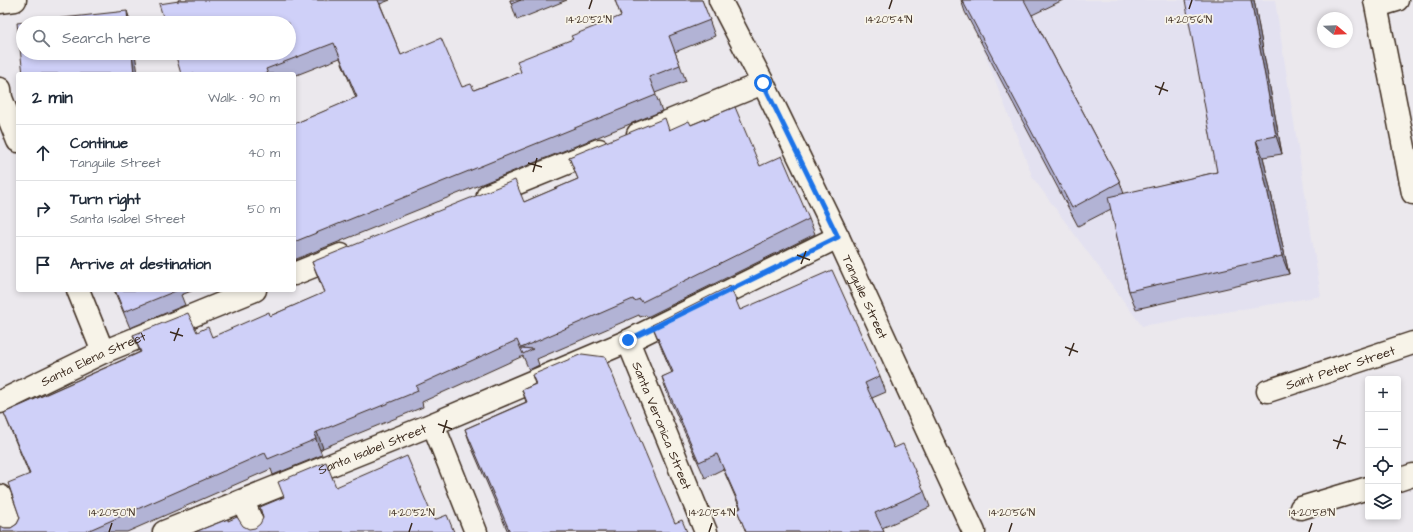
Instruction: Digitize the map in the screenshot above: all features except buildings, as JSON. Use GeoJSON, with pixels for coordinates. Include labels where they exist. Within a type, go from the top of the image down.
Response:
{"type":"FeatureCollection","features":[{"type":"Feature","properties":{"kind":"street"},"geometry":{"type":"LineString","coordinates":[[0,2],[15,0]]}},
{"type":"Feature","properties":{"kind":"street","name":"Tanguile Street"},"geometry":{"type":"LineString","coordinates":[[720,0],[763,83],[838,237],[974,532]]}},
{"type":"Feature","properties":{"kind":"street"},"geometry":{"type":"LineString","coordinates":[[1383,2],[1413,190]]}},
{"type":"Feature","properties":{"kind":"street"},"geometry":{"type":"LineString","coordinates":[[470,203],[763,83]]}},
{"type":"Feature","properties":{"kind":"street"},"geometry":{"type":"LineString","coordinates":[[0,89],[0,98],[16,136]]}},
{"type":"Feature","properties":{"kind":"street","name":"Santa Isabel Street"},"geometry":{"type":"LineString","coordinates":[[164,532],[432,424],[628,340],[838,237]]}},
{"type":"Feature","properties":{"kind":"street"},"geometry":{"type":"LineString","coordinates":[[296,273],[360,247]]}},
{"type":"Feature","properties":{"kind":"street"},"geometry":{"type":"LineString","coordinates":[[79,292],[103,352]]}},
{"type":"Feature","properties":{"kind":"street","name":"Santa Elena Street"},"geometry":{"type":"LineString","coordinates":[[0,402],[103,352],[250,292]]}},
{"type":"Feature","properties":{"kind":"street","name":"Santa Veronica Street"},"geometry":{"type":"LineString","coordinates":[[628,340],[706,532]]}},
{"type":"Feature","properties":{"kind":"street","name":"Saint Peter Street"},"geometry":{"type":"LineString","coordinates":[[1268,391],[1413,343]]}},
{"type":"Feature","properties":{"kind":"street"},"geometry":{"type":"LineString","coordinates":[[432,424],[476,532]]}},
{"type":"Feature","properties":{"kind":"street"},"geometry":{"type":"LineString","coordinates":[[1401,479],[1413,476]]}},
{"type":"Feature","properties":{"kind":"street"},"geometry":{"type":"LineString","coordinates":[[1301,508],[1365,489]]}},
{"type":"Feature","properties":{"kind":"street"},"geometry":{"type":"LineString","coordinates":[[0,496],[13,532]]}},
{"type":"Feature","properties":{"kind":"street"},"geometry":{"type":"LineString","coordinates":[[244,501],[256,532]]}},
{"type":"Feature","properties":{"kind":"shaded area"},"geometry":{"type":"Polygon","coordinates":[[[964,0],[1275,0],[1321,296],[1142,326],[1033,178],[964,0]]]}},
{"type":"Feature","properties":{"kind":"route"},"geometry":{"type":"LineString","coordinates":[[628,340],[838,237],[763,83]]}}]}
